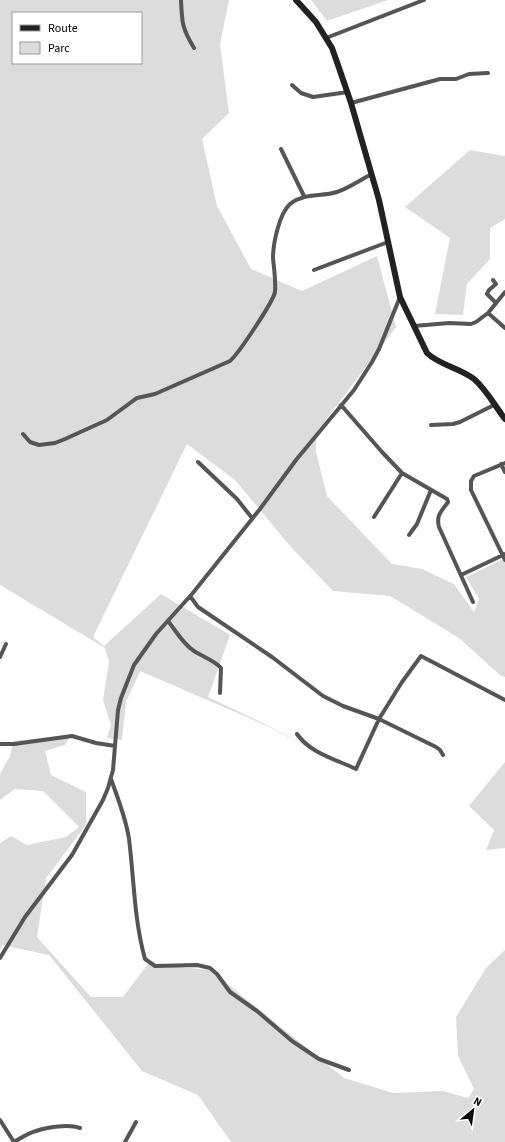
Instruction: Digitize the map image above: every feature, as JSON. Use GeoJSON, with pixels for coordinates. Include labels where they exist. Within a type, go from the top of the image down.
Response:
{"type":"FeatureCollection","features":[{"type":"Feature","properties":{"kind":"street"},"geometry":{"type":"LineString","coordinates":[[180,0],[184,30],[194,48]]}},
{"type":"Feature","properties":{"kind":"street"},"geometry":{"type":"LineString","coordinates":[[296,0],[316,22],[332,48],[352,103],[380,200],[402,304],[427,353],[431,357],[474,379],[505,419]]}},
{"type":"Feature","properties":{"kind":"street"},"geometry":{"type":"LineString","coordinates":[[326,38],[424,0]]}},
{"type":"Feature","properties":{"kind":"street"},"geometry":{"type":"LineString","coordinates":[[352,103],[440,79],[456,79],[469,74],[488,73]]}},
{"type":"Feature","properties":{"kind":"street"},"geometry":{"type":"LineString","coordinates":[[292,85],[301,93],[313,97],[348,92]]}},
{"type":"Feature","properties":{"kind":"street"},"geometry":{"type":"LineString","coordinates":[[281,149],[304,196]]}},
{"type":"Feature","properties":{"kind":"street"},"geometry":{"type":"LineString","coordinates":[[23,434],[30,442],[39,445],[55,443],[107,420],[137,398],[154,394],[230,361],[239,352],[274,294],[274,253],[282,215],[292,202],[304,196],[319,196],[336,192],[372,174]]}},
{"type":"Feature","properties":{"kind":"street"},"geometry":{"type":"LineString","coordinates":[[314,270],[388,242]]}},
{"type":"Feature","properties":{"kind":"street"},"geometry":{"type":"LineString","coordinates":[[493,280],[496,284],[487,294],[496,302]]}},
{"type":"Feature","properties":{"kind":"street"},"geometry":{"type":"LineString","coordinates":[[414,326],[471,324],[488,313],[505,292]]}},
{"type":"Feature","properties":{"kind":"street"},"geometry":{"type":"LineString","coordinates":[[0,958],[25,916],[62,869],[80,842],[103,800],[111,779],[116,746],[120,698],[130,673],[140,654],[190,596],[296,460],[354,390],[372,362],[400,296]]}},
{"type":"Feature","properties":{"kind":"street"},"geometry":{"type":"LineString","coordinates":[[488,313],[505,328]]}},
{"type":"Feature","properties":{"kind":"street"},"geometry":{"type":"LineString","coordinates":[[341,405],[402,473],[447,499],[448,502],[438,515],[437,520],[473,602]]}},
{"type":"Feature","properties":{"kind":"street"},"geometry":{"type":"LineString","coordinates":[[430,425],[453,424],[460,422],[494,405]]}},
{"type":"Feature","properties":{"kind":"street"},"geometry":{"type":"LineString","coordinates":[[198,462],[237,499],[252,518]]}},
{"type":"Feature","properties":{"kind":"street"},"geometry":{"type":"LineString","coordinates":[[505,472],[503,464],[474,476],[471,481],[471,490],[504,554],[505,560]]}},
{"type":"Feature","properties":{"kind":"street"},"geometry":{"type":"LineString","coordinates":[[374,517],[402,473]]}},
{"type":"Feature","properties":{"kind":"street"},"geometry":{"type":"LineString","coordinates":[[409,535],[417,524],[431,490]]}},
{"type":"Feature","properties":{"kind":"street"},"geometry":{"type":"LineString","coordinates":[[460,575],[504,554]]}},
{"type":"Feature","properties":{"kind":"street"},"geometry":{"type":"LineString","coordinates":[[190,596],[198,607],[272,657],[323,696],[343,706],[379,719],[436,747],[443,755]]}},
{"type":"Feature","properties":{"kind":"street"},"geometry":{"type":"LineString","coordinates":[[168,621],[181,639],[193,651],[218,664],[221,668],[220,693]]}},
{"type":"Feature","properties":{"kind":"street"},"geometry":{"type":"LineString","coordinates":[[0,657],[6,644]]}},
{"type":"Feature","properties":{"kind":"street"},"geometry":{"type":"LineString","coordinates":[[297,734],[302,742],[312,749],[356,769],[379,719],[402,682],[421,656],[505,700]]}},
{"type":"Feature","properties":{"kind":"street"},"geometry":{"type":"LineString","coordinates":[[0,744],[14,744],[72,736],[96,743],[116,746]]}},
{"type":"Feature","properties":{"kind":"street"},"geometry":{"type":"LineString","coordinates":[[111,779],[124,815],[129,838],[137,914],[145,958],[155,966],[197,965],[210,968],[217,974],[230,992],[257,1011],[292,1041],[319,1059],[349,1070]]}},
{"type":"Feature","properties":{"kind":"street"},"geometry":{"type":"LineString","coordinates":[[0,1120],[14,1142],[38,1130],[67,1126],[80,1128]]}},
{"type":"Feature","properties":{"kind":"street"},"geometry":{"type":"LineString","coordinates":[[125,1142],[136,1122]]}},
{"type":"Feature","properties":{"kind":"green space"},"geometry":{"type":"Polygon","coordinates":[[[0,0],[229,0],[220,44],[229,113],[202,139],[217,206],[251,269],[302,291],[377,256],[396,327],[316,433],[316,452],[327,496],[392,564],[422,569],[454,584],[474,612],[479,599],[466,577],[505,558],[505,677],[500,675],[459,638],[390,596],[333,591],[290,546],[235,480],[187,444],[93,637],[104,646],[161,594],[230,635],[208,697],[261,722],[339,763],[265,725],[140,671],[126,702],[122,740],[107,738],[111,725],[103,700],[109,662],[105,648],[0,585],[0,0]]]}},
{"type":"Feature","properties":{"kind":"green space"},"geometry":{"type":"Polygon","coordinates":[[[311,0],[388,0],[327,21],[311,0]]]}},
{"type":"Feature","properties":{"kind":"green space"},"geometry":{"type":"Polygon","coordinates":[[[470,150],[505,155],[505,219],[490,228],[490,259],[467,284],[463,315],[435,314],[450,238],[405,207],[470,150]]]}},
{"type":"Feature","properties":{"kind":"green space"},"geometry":{"type":"Polygon","coordinates":[[[71,735],[65,745],[45,751],[51,775],[86,792],[86,825],[46,878],[37,937],[91,997],[123,997],[148,964],[210,970],[344,1078],[393,1093],[443,1091],[468,1098],[474,1089],[458,1056],[456,1017],[486,968],[505,950],[505,1142],[231,1142],[198,1095],[142,1071],[49,955],[2,945],[0,950],[0,843],[11,836],[27,845],[66,837],[79,827],[43,791],[15,789],[0,800],[0,774],[10,756],[13,741],[71,735]]]}},
{"type":"Feature","properties":{"kind":"green space"},"geometry":{"type":"Polygon","coordinates":[[[505,762],[505,848],[486,850],[494,830],[469,806],[505,762]]]}}]}
